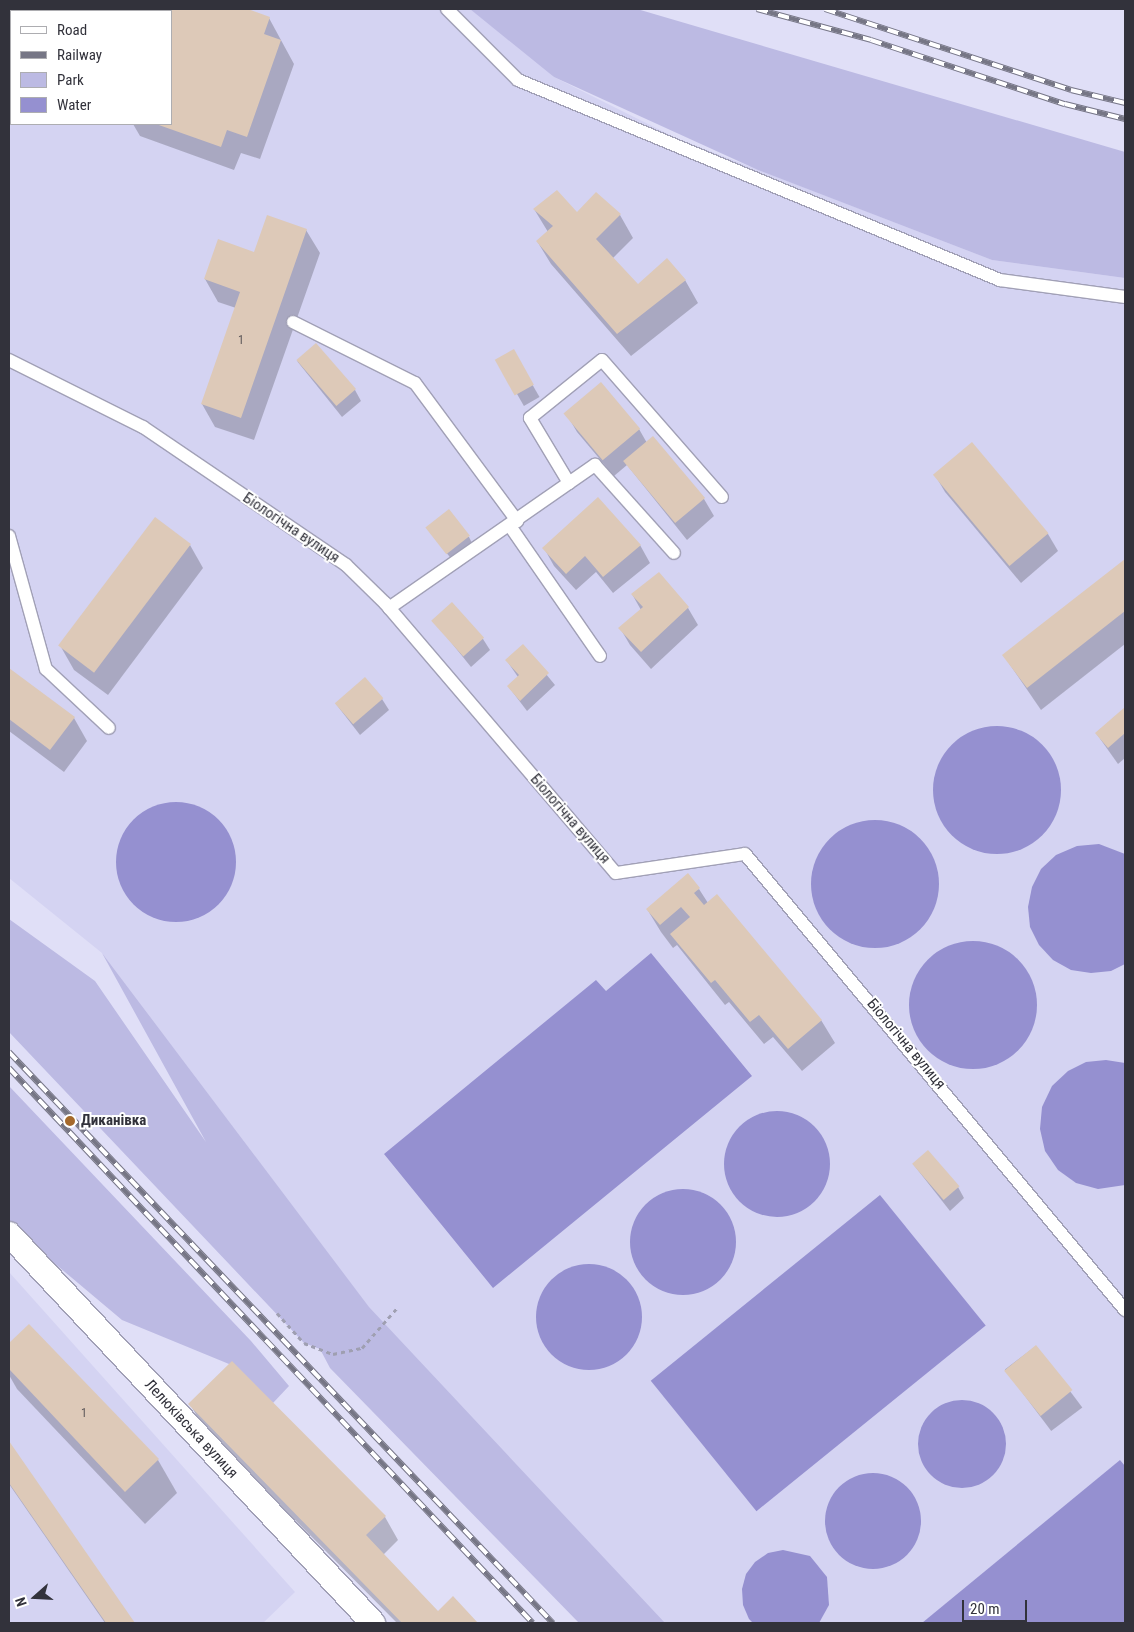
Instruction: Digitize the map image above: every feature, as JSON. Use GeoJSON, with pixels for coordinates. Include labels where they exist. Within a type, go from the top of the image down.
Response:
{"type":"FeatureCollection","features":[{"type":"Feature","properties":{"kind":"street","name":"Лелюківська вулиця"},"geometry":{"type":"LineString","coordinates":[[9,1234],[373,1623]]}},
{"type":"Feature","properties":{"kind":"lane"},"geometry":{"type":"LineString","coordinates":[[447,9],[518,80],[1000,280],[1125,297]]}},
{"type":"Feature","properties":{"kind":"lane"},"geometry":{"type":"LineString","coordinates":[[294,322],[415,383],[513,523],[600,656]]}},
{"type":"Feature","properties":{"kind":"lane","name":"Біологічна вулиця"},"geometry":{"type":"LineString","coordinates":[[9,360],[143,427],[346,565],[389,608],[616,873],[745,854],[1125,1310]]}},
{"type":"Feature","properties":{"kind":"lane"},"geometry":{"type":"LineString","coordinates":[[569,483],[530,418],[602,360],[722,497]]}},
{"type":"Feature","properties":{"kind":"lane"},"geometry":{"type":"LineString","coordinates":[[389,608],[595,465],[674,553]]}},
{"type":"Feature","properties":{"kind":"lane"},"geometry":{"type":"LineString","coordinates":[[9,536],[46,669],[109,728]]}},
{"type":"Feature","properties":{"kind":"path"},"geometry":{"type":"LineString","coordinates":[[277,1313],[304,1343],[333,1354],[362,1348],[397,1308]]}},
{"type":"Feature","properties":{"kind":"shaded area"},"geometry":{"type":"Polygon","coordinates":[[[9,9],[482,9],[554,77],[676,138],[992,260],[1125,278],[1125,1623],[664,1623],[376,1317],[102,953],[9,878],[9,9]]]}},
{"type":"Feature","properties":{"kind":"shaded area"},"geometry":{"type":"Polygon","coordinates":[[[9,1272],[295,1592],[263,1623],[9,1623],[9,1272]]]}},
{"type":"Feature","properties":{"kind":"green space"},"geometry":{"type":"Polygon","coordinates":[[[470,9],[637,9],[1125,152],[1125,278],[992,260],[758,170],[554,77],[470,9]]]}},
{"type":"Feature","properties":{"kind":"green space"},"geometry":{"type":"Polygon","coordinates":[[[9,919],[95,981],[206,1142],[102,953],[369,1307],[665,1623],[579,1623],[330,1368],[320,1349],[304,1343],[9,1032],[9,919]]]}},
{"type":"Feature","properties":{"kind":"green space"},"geometry":{"type":"Polygon","coordinates":[[[9,1086],[251,1341],[289,1386],[273,1403],[229,1364],[122,1320],[9,1225],[9,1086]]]}},
{"type":"Feature","properties":{"kind":"water"},"geometry":{"type":"Polygon","coordinates":[[[997,726],[1010,727],[1022,731],[1042,745],[1056,765],[1060,777],[1060,803],[1056,815],[1042,835],[1022,849],[1010,853],[997,854],[984,853],[972,849],[952,835],[938,815],[934,803],[933,790],[934,777],[938,765],[952,745],[972,731],[984,727],[997,726]]]}},
{"type":"Feature","properties":{"kind":"water"},"geometry":{"type":"Polygon","coordinates":[[[176,802],[199,807],[218,820],[231,839],[236,862],[231,885],[218,904],[199,917],[176,922],[153,917],[134,904],[121,885],[116,862],[121,839],[134,820],[153,807],[176,802]]]}},
{"type":"Feature","properties":{"kind":"water"},"geometry":{"type":"Polygon","coordinates":[[[875,820],[888,821],[900,825],[920,839],[934,859],[938,871],[938,897],[934,909],[920,929],[900,943],[888,947],[875,948],[862,947],[850,943],[830,929],[816,909],[812,897],[811,884],[812,871],[816,859],[830,839],[850,825],[862,821],[875,820]]]}},
{"type":"Feature","properties":{"kind":"water"},"geometry":{"type":"Polygon","coordinates":[[[1099,844],[1125,854],[1125,964],[1111,971],[1091,973],[1071,970],[1053,960],[1039,945],[1030,927],[1028,907],[1032,887],[1041,869],[1056,855],[1077,846],[1099,844]]]}},
{"type":"Feature","properties":{"kind":"water"},"geometry":{"type":"Polygon","coordinates":[[[973,941],[986,942],[998,946],[1018,960],[1032,980],[1036,992],[1036,1018],[1032,1030],[1018,1050],[998,1064],[986,1068],[973,1069],[960,1068],[948,1064],[928,1050],[914,1030],[910,1018],[909,1005],[910,992],[914,980],[928,960],[948,946],[960,942],[973,941]]]}},
{"type":"Feature","properties":{"kind":"water"},"geometry":{"type":"Polygon","coordinates":[[[651,953],[752,1076],[493,1288],[384,1154],[596,980],[606,991],[651,953]]]}},
{"type":"Feature","properties":{"kind":"water"},"geometry":{"type":"Polygon","coordinates":[[[1106,1060],[1125,1063],[1125,1185],[1098,1189],[1076,1183],[1058,1170],[1045,1151],[1040,1129],[1042,1107],[1052,1086],[1068,1071],[1086,1062],[1106,1060]]]}},
{"type":"Feature","properties":{"kind":"water"},"geometry":{"type":"Polygon","coordinates":[[[777,1111],[797,1115],[814,1127],[826,1144],[830,1164],[826,1184],[814,1201],[797,1213],[777,1217],[757,1213],[740,1201],[728,1184],[724,1164],[728,1144],[740,1127],[757,1115],[777,1111]]]}},
{"type":"Feature","properties":{"kind":"water"},"geometry":{"type":"Polygon","coordinates":[[[683,1189],[703,1193],[720,1205],[732,1222],[736,1242],[732,1262],[720,1279],[703,1291],[683,1295],[663,1291],[646,1279],[634,1262],[630,1242],[634,1222],[646,1205],[663,1193],[683,1189]]]}},
{"type":"Feature","properties":{"kind":"water"},"geometry":{"type":"Polygon","coordinates":[[[880,1195],[986,1326],[756,1511],[651,1381],[880,1195]]]}},
{"type":"Feature","properties":{"kind":"water"},"geometry":{"type":"Polygon","coordinates":[[[589,1264],[609,1268],[626,1280],[638,1297],[642,1317],[638,1337],[626,1354],[609,1366],[589,1370],[569,1366],[552,1354],[540,1337],[536,1317],[540,1297],[552,1280],[569,1268],[589,1264]]]}},
{"type":"Feature","properties":{"kind":"water"},"geometry":{"type":"Polygon","coordinates":[[[962,1400],[979,1403],[987,1407],[999,1419],[1003,1427],[1006,1444],[1003,1461],[999,1469],[987,1481],[979,1485],[962,1488],[945,1485],[937,1481],[925,1469],[921,1461],[918,1444],[921,1427],[925,1419],[937,1407],[945,1403],[962,1400]]]}},
{"type":"Feature","properties":{"kind":"water"},"geometry":{"type":"Polygon","coordinates":[[[1120,1460],[1125,1466],[1125,1623],[922,1623],[1120,1460]]]}},
{"type":"Feature","properties":{"kind":"water"},"geometry":{"type":"Polygon","coordinates":[[[873,1473],[891,1477],[907,1487],[917,1503],[921,1521],[917,1539],[907,1555],[891,1565],[873,1569],[855,1565],[839,1555],[829,1539],[825,1521],[829,1503],[839,1487],[855,1477],[873,1473]]]}},
{"type":"Feature","properties":{"kind":"water"},"geometry":{"type":"Polygon","coordinates":[[[783,1550],[810,1556],[827,1577],[829,1605],[819,1623],[753,1623],[749,1619],[743,1605],[742,1589],[746,1574],[755,1562],[768,1553],[783,1550]]]}},
{"type":"Feature","properties":{"kind":"building"},"geometry":{"type":"Polygon","coordinates":[[[248,9],[270,17],[264,34],[281,40],[247,137],[227,130],[221,147],[159,125],[172,125],[172,10],[142,10],[248,9]]]}},
{"type":"Feature","properties":{"kind":"building"},"geometry":{"type":"Polygon","coordinates":[[[557,190],[577,212],[596,192],[621,214],[596,239],[638,284],[667,258],[686,280],[617,334],[536,241],[553,226],[533,209],[557,190]]]}},
{"type":"Feature","properties":{"kind":"building"},"geometry":{"type":"Polygon","coordinates":[[[267,215],[307,229],[241,418],[201,404],[240,292],[204,279],[218,239],[254,252],[267,215]]]}},
{"type":"Feature","properties":{"kind":"building"},"geometry":{"type":"Polygon","coordinates":[[[316,343],[356,389],[336,406],[296,360],[316,343]]]}},
{"type":"Feature","properties":{"kind":"building"},"geometry":{"type":"Polygon","coordinates":[[[514,349],[534,385],[515,396],[495,360],[514,349]]]}},
{"type":"Feature","properties":{"kind":"building"},"geometry":{"type":"Polygon","coordinates":[[[601,382],[640,429],[603,460],[563,413],[601,382]]]}},
{"type":"Feature","properties":{"kind":"building"},"geometry":{"type":"Polygon","coordinates":[[[653,436],[705,498],[675,523],[623,461],[653,436]]]}},
{"type":"Feature","properties":{"kind":"building"},"geometry":{"type":"Polygon","coordinates":[[[972,442],[1048,533],[1009,566],[933,475],[972,442]]]}},
{"type":"Feature","properties":{"kind":"building"},"geometry":{"type":"Polygon","coordinates":[[[598,497],[641,545],[603,577],[585,556],[566,574],[542,548],[598,497]]]}},
{"type":"Feature","properties":{"kind":"building"},"geometry":{"type":"Polygon","coordinates":[[[449,509],[470,536],[446,554],[425,527],[449,509]]]}},
{"type":"Feature","properties":{"kind":"building"},"geometry":{"type":"Polygon","coordinates":[[[155,517],[191,544],[94,673],[58,646],[155,517]]]}},
{"type":"Feature","properties":{"kind":"building"},"geometry":{"type":"Polygon","coordinates":[[[1125,559],[1125,611],[1027,688],[1002,655],[1125,559]]]}},
{"type":"Feature","properties":{"kind":"building"},"geometry":{"type":"Polygon","coordinates":[[[659,572],[689,607],[641,652],[618,628],[643,607],[631,594],[659,572]]]}},
{"type":"Feature","properties":{"kind":"building"},"geometry":{"type":"Polygon","coordinates":[[[452,602],[484,638],[463,656],[431,621],[452,602]]]}},
{"type":"Feature","properties":{"kind":"building"},"geometry":{"type":"Polygon","coordinates":[[[523,644],[549,673],[520,701],[507,686],[519,675],[505,660],[523,644]]]}},
{"type":"Feature","properties":{"kind":"building"},"geometry":{"type":"Polygon","coordinates":[[[9,668],[75,717],[50,750],[9,719],[9,668]]]}},
{"type":"Feature","properties":{"kind":"building"},"geometry":{"type":"Polygon","coordinates":[[[365,677],[383,698],[353,724],[335,703],[365,677]]]}},
{"type":"Feature","properties":{"kind":"building"},"geometry":{"type":"Polygon","coordinates":[[[1125,707],[1125,733],[1108,748],[1095,733],[1125,707]]]}},
{"type":"Feature","properties":{"kind":"building"},"geometry":{"type":"Polygon","coordinates":[[[688,873],[700,888],[694,893],[704,905],[717,894],[822,1020],[788,1049],[759,1015],[750,1022],[715,980],[711,983],[670,934],[690,917],[681,907],[660,925],[646,909],[688,873]]]}},
{"type":"Feature","properties":{"kind":"building"},"geometry":{"type":"Polygon","coordinates":[[[928,1150],[959,1186],[944,1200],[912,1164],[928,1150]]]}},
{"type":"Feature","properties":{"kind":"building"},"geometry":{"type":"Polygon","coordinates":[[[29,1324],[159,1459],[125,1492],[9,1369],[9,1343],[29,1324]]]}},
{"type":"Feature","properties":{"kind":"building"},"geometry":{"type":"Polygon","coordinates":[[[1036,1345],[1073,1390],[1041,1416],[1004,1371],[1036,1345]]]}},
{"type":"Feature","properties":{"kind":"building"},"geometry":{"type":"Polygon","coordinates":[[[232,1361],[386,1516],[366,1535],[438,1611],[453,1596],[478,1623],[402,1623],[188,1404],[232,1361]]]}},
{"type":"Feature","properties":{"kind":"building"},"geometry":{"type":"Polygon","coordinates":[[[9,1441],[135,1623],[106,1623],[9,1483],[9,1441]]]}},
{"type":"Feature","properties":{"kind":"railway"},"geometry":{"type":"LineString","coordinates":[[757,9],[871,40],[1065,104],[1125,119]]}},
{"type":"Feature","properties":{"kind":"railway"},"geometry":{"type":"LineString","coordinates":[[825,9],[1071,90],[1125,103]]}},
{"type":"Feature","properties":{"kind":"railway"},"geometry":{"type":"LineString","coordinates":[[9,1052],[553,1623]]}},
{"type":"Feature","properties":{"kind":"railway"},"geometry":{"type":"LineString","coordinates":[[9,1068],[533,1623]]}},
{"type":"Feature","properties":{"kind":"place","name":"Диканівка"},"geometry":{"type":"Point","coordinates":[70,1121]}}]}
